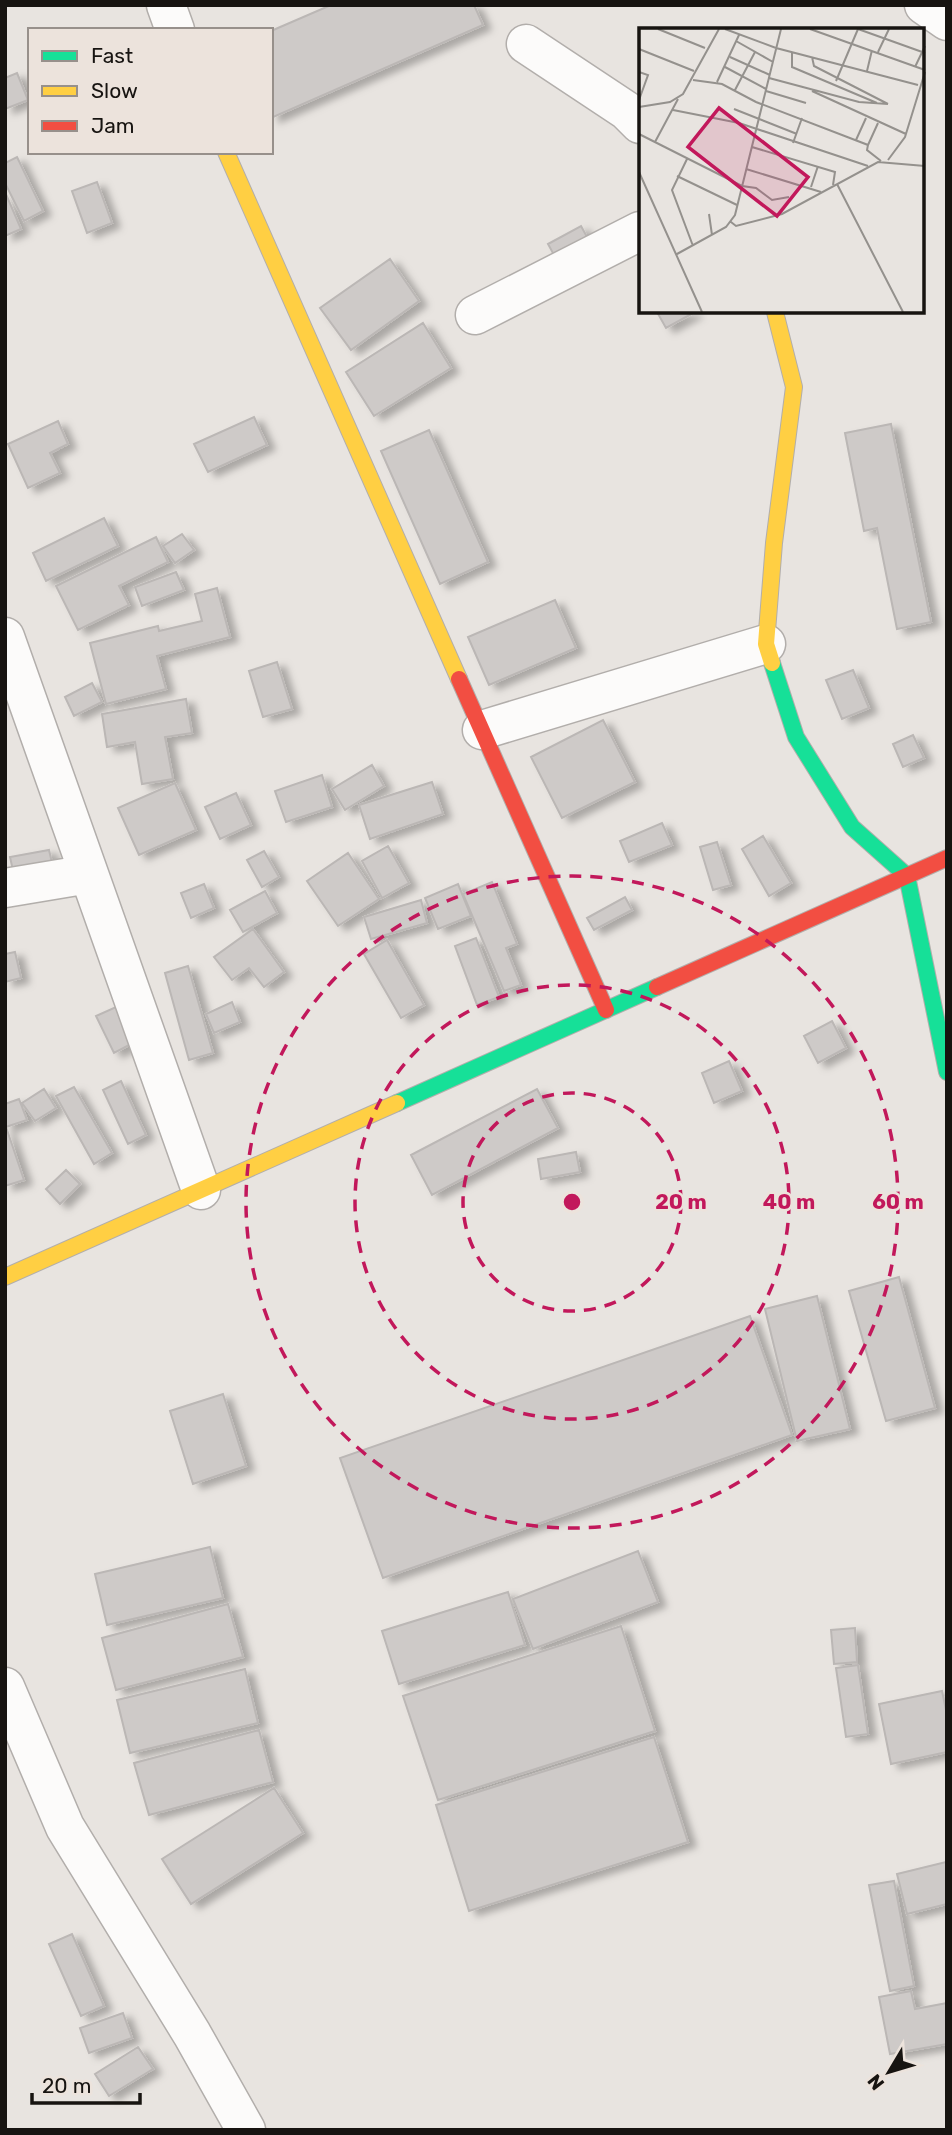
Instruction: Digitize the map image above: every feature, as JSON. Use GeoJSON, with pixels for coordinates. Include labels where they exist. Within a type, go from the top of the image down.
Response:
{"type":"FeatureCollection","features":[{"type":"Feature","properties":{"kind":"street"},"geometry":{"type":"LineString","coordinates":[[166,5],[174,28]]}},
{"type":"Feature","properties":{"kind":"street"},"geometry":{"type":"LineString","coordinates":[[924,5],[947,21]]}},
{"type":"Feature","properties":{"kind":"street"},"geometry":{"type":"LineString","coordinates":[[526,44],[627,111],[639,123]]}},
{"type":"Feature","properties":{"kind":"street"},"geometry":{"type":"LineString","coordinates":[[227,154],[606,1010]]}},
{"type":"Feature","properties":{"kind":"street"},"geometry":{"type":"LineString","coordinates":[[475,315],[639,232]]}},
{"type":"Feature","properties":{"kind":"street"},"geometry":{"type":"LineString","coordinates":[[775,313],[794,387],[774,543],[766,644],[796,737],[852,827],[907,876],[947,1072]]}},
{"type":"Feature","properties":{"kind":"street"},"geometry":{"type":"LineString","coordinates":[[5,637],[201,1190]]}},
{"type":"Feature","properties":{"kind":"street"},"geometry":{"type":"LineString","coordinates":[[482,730],[766,644]]}},
{"type":"Feature","properties":{"kind":"street"},"geometry":{"type":"LineString","coordinates":[[5,1277],[947,858]]}},
{"type":"Feature","properties":{"kind":"street"},"geometry":{"type":"LineString","coordinates":[[5,888],[89,874]]}},
{"type":"Feature","properties":{"kind":"street"},"geometry":{"type":"LineString","coordinates":[[5,1687],[65,1827],[192,2034],[246,2130]]}},
{"type":"Feature","properties":{"kind":"building"},"geometry":{"type":"Polygon","coordinates":[[[331,5],[474,5],[483,25],[273,117],[273,30],[331,5]]]}},
{"type":"Feature","properties":{"kind":"building"},"geometry":{"type":"Polygon","coordinates":[[[17,73],[28,100],[5,109],[5,78],[17,73]]]}},
{"type":"Feature","properties":{"kind":"building"},"geometry":{"type":"Polygon","coordinates":[[[17,157],[43,211],[24,221],[5,183],[5,163],[17,157]]]}},
{"type":"Feature","properties":{"kind":"building"},"geometry":{"type":"Polygon","coordinates":[[[97,182],[112,223],[87,233],[72,191],[97,182]]]}},
{"type":"Feature","properties":{"kind":"building"},"geometry":{"type":"Polygon","coordinates":[[[5,192],[21,229],[5,236],[5,192]]]}},
{"type":"Feature","properties":{"kind":"building"},"geometry":{"type":"Polygon","coordinates":[[[581,226],[593,248],[560,266],[548,244],[581,226]]]}},
{"type":"Feature","properties":{"kind":"building"},"geometry":{"type":"Polygon","coordinates":[[[390,259],[419,301],[351,350],[320,308],[390,259]]]}},
{"type":"Feature","properties":{"kind":"building"},"geometry":{"type":"Polygon","coordinates":[[[658,313],[693,313],[666,328],[658,313]]]}},
{"type":"Feature","properties":{"kind":"building"},"geometry":{"type":"Polygon","coordinates":[[[423,323],[451,368],[374,416],[346,372],[423,323]]]}},
{"type":"Feature","properties":{"kind":"building"},"geometry":{"type":"Polygon","coordinates":[[[254,417],[267,445],[208,472],[194,444],[254,417]]]}},
{"type":"Feature","properties":{"kind":"building"},"geometry":{"type":"Polygon","coordinates":[[[58,421],[68,444],[50,453],[60,473],[28,488],[8,444],[58,421]]]}},
{"type":"Feature","properties":{"kind":"building"},"geometry":{"type":"Polygon","coordinates":[[[891,424],[931,622],[897,629],[877,528],[864,531],[845,433],[891,424]]]}},
{"type":"Feature","properties":{"kind":"building"},"geometry":{"type":"Polygon","coordinates":[[[429,430],[488,562],[440,584],[381,451],[429,430]]]}},
{"type":"Feature","properties":{"kind":"building"},"geometry":{"type":"Polygon","coordinates":[[[104,518],[118,546],[46,581],[33,553],[104,518]]]}},
{"type":"Feature","properties":{"kind":"building"},"geometry":{"type":"Polygon","coordinates":[[[182,534],[194,550],[175,563],[163,546],[182,534]]]}},
{"type":"Feature","properties":{"kind":"building"},"geometry":{"type":"Polygon","coordinates":[[[156,537],[168,562],[119,586],[129,605],[78,630],[56,586],[156,537]]]}},
{"type":"Feature","properties":{"kind":"building"},"geometry":{"type":"Polygon","coordinates":[[[176,572],[184,590],[142,606],[135,587],[176,572]]]}},
{"type":"Feature","properties":{"kind":"building"},"geometry":{"type":"Polygon","coordinates":[[[217,588],[230,637],[157,656],[166,689],[106,704],[90,643],[158,626],[159,631],[202,621],[195,594],[217,588]]]}},
{"type":"Feature","properties":{"kind":"building"},"geometry":{"type":"Polygon","coordinates":[[[555,600],[576,648],[489,685],[468,637],[555,600]]]}},
{"type":"Feature","properties":{"kind":"building"},"geometry":{"type":"Polygon","coordinates":[[[277,662],[292,709],[263,717],[249,671],[277,662]]]}},
{"type":"Feature","properties":{"kind":"building"},"geometry":{"type":"Polygon","coordinates":[[[853,670],[869,708],[842,719],[826,680],[853,670]]]}},
{"type":"Feature","properties":{"kind":"building"},"geometry":{"type":"Polygon","coordinates":[[[92,683],[102,702],[74,716],[65,697],[92,683]]]}},
{"type":"Feature","properties":{"kind":"building"},"geometry":{"type":"Polygon","coordinates":[[[186,699],[192,733],[165,737],[173,779],[142,784],[135,742],[107,747],[102,714],[186,699]]]}},
{"type":"Feature","properties":{"kind":"building"},"geometry":{"type":"Polygon","coordinates":[[[603,720],[635,782],[562,818],[531,757],[603,720]]]}},
{"type":"Feature","properties":{"kind":"building"},"geometry":{"type":"Polygon","coordinates":[[[913,735],[924,758],[903,767],[893,744],[913,735]]]}},
{"type":"Feature","properties":{"kind":"building"},"geometry":{"type":"Polygon","coordinates":[[[372,765],[384,786],[345,810],[332,789],[372,765]]]}},
{"type":"Feature","properties":{"kind":"building"},"geometry":{"type":"Polygon","coordinates":[[[322,775],[332,807],[286,822],[275,791],[322,775]]]}},
{"type":"Feature","properties":{"kind":"building"},"geometry":{"type":"Polygon","coordinates":[[[432,782],[443,814],[370,839],[359,805],[432,782]]]}},
{"type":"Feature","properties":{"kind":"building"},"geometry":{"type":"Polygon","coordinates":[[[175,783],[196,830],[139,855],[118,808],[175,783]]]}},
{"type":"Feature","properties":{"kind":"building"},"geometry":{"type":"Polygon","coordinates":[[[236,793],[251,825],[220,839],[205,807],[236,793]]]}},
{"type":"Feature","properties":{"kind":"building"},"geometry":{"type":"Polygon","coordinates":[[[662,823],[672,845],[629,862],[620,841],[662,823]]]}},
{"type":"Feature","properties":{"kind":"building"},"geometry":{"type":"Polygon","coordinates":[[[763,836],[791,883],[769,896],[742,849],[763,836]]]}},
{"type":"Feature","properties":{"kind":"building"},"geometry":{"type":"Polygon","coordinates":[[[717,842],[731,885],[713,890],[700,847],[717,842]]]}},
{"type":"Feature","properties":{"kind":"building"},"geometry":{"type":"Polygon","coordinates":[[[388,846],[409,883],[382,898],[362,861],[388,846]]]}},
{"type":"Feature","properties":{"kind":"building"},"geometry":{"type":"Polygon","coordinates":[[[49,850],[55,876],[16,884],[10,857],[49,850]]]}},
{"type":"Feature","properties":{"kind":"building"},"geometry":{"type":"Polygon","coordinates":[[[264,851],[279,877],[262,887],[247,860],[264,851]]]}},
{"type":"Feature","properties":{"kind":"building"},"geometry":{"type":"Polygon","coordinates":[[[348,853],[379,899],[338,926],[307,881],[348,853]]]}},
{"type":"Feature","properties":{"kind":"building"},"geometry":{"type":"Polygon","coordinates":[[[492,882],[517,944],[506,948],[521,985],[504,991],[463,894],[492,882]]]}},
{"type":"Feature","properties":{"kind":"building"},"geometry":{"type":"Polygon","coordinates":[[[204,884],[214,908],[191,918],[181,893],[204,884]]]}},
{"type":"Feature","properties":{"kind":"building"},"geometry":{"type":"Polygon","coordinates":[[[458,884],[471,916],[438,929],[425,898],[458,884]]]}},
{"type":"Feature","properties":{"kind":"building"},"geometry":{"type":"Polygon","coordinates":[[[265,891],[277,913],[243,932],[230,910],[265,891]]]}},
{"type":"Feature","properties":{"kind":"building"},"geometry":{"type":"Polygon","coordinates":[[[625,897],[632,910],[594,930],[587,918],[625,897]]]}},
{"type":"Feature","properties":{"kind":"building"},"geometry":{"type":"Polygon","coordinates":[[[421,900],[427,923],[371,939],[364,917],[421,900]]]}},
{"type":"Feature","properties":{"kind":"building"},"geometry":{"type":"Polygon","coordinates":[[[253,929],[284,972],[264,987],[249,968],[232,980],[214,957],[253,929]]]}},
{"type":"Feature","properties":{"kind":"building"},"geometry":{"type":"Polygon","coordinates":[[[476,938],[499,997],[477,1005],[455,946],[476,938]]]}},
{"type":"Feature","properties":{"kind":"building"},"geometry":{"type":"Polygon","coordinates":[[[387,940],[424,1005],[401,1018],[364,954],[387,940]]]}},
{"type":"Feature","properties":{"kind":"building"},"geometry":{"type":"Polygon","coordinates":[[[15,952],[21,978],[5,982],[5,954],[15,952]]]}},
{"type":"Feature","properties":{"kind":"building"},"geometry":{"type":"Polygon","coordinates":[[[188,966],[213,1053],[189,1060],[165,973],[188,966]]]}},
{"type":"Feature","properties":{"kind":"building"},"geometry":{"type":"Polygon","coordinates":[[[232,1002],[240,1022],[214,1033],[206,1014],[232,1002]]]}},
{"type":"Feature","properties":{"kind":"building"},"geometry":{"type":"Polygon","coordinates":[[[116,1007],[133,1043],[114,1053],[96,1016],[116,1007]]]}},
{"type":"Feature","properties":{"kind":"building"},"geometry":{"type":"Polygon","coordinates":[[[832,1021],[846,1048],[818,1063],[804,1036],[832,1021]]]}},
{"type":"Feature","properties":{"kind":"building"},"geometry":{"type":"Polygon","coordinates":[[[729,1061],[742,1091],[714,1103],[702,1073],[729,1061]]]}},
{"type":"Feature","properties":{"kind":"building"},"geometry":{"type":"Polygon","coordinates":[[[121,1081],[146,1135],[128,1144],[103,1090],[121,1081]]]}},
{"type":"Feature","properties":{"kind":"building"},"geometry":{"type":"Polygon","coordinates":[[[74,1087],[112,1153],[94,1164],[56,1096],[74,1087]]]}},
{"type":"Feature","properties":{"kind":"building"},"geometry":{"type":"Polygon","coordinates":[[[44,1089],[56,1108],[35,1121],[22,1103],[44,1089]]]}},
{"type":"Feature","properties":{"kind":"building"},"geometry":{"type":"Polygon","coordinates":[[[537,1089],[558,1128],[432,1195],[411,1155],[537,1089]]]}},
{"type":"Feature","properties":{"kind":"building"},"geometry":{"type":"Polygon","coordinates":[[[19,1099],[27,1120],[6,1127],[24,1180],[5,1186],[5,1104],[19,1099]]]}},
{"type":"Feature","properties":{"kind":"building"},"geometry":{"type":"Polygon","coordinates":[[[576,1152],[580,1172],[541,1179],[538,1159],[576,1152]]]}},
{"type":"Feature","properties":{"kind":"building"},"geometry":{"type":"Polygon","coordinates":[[[66,1170],[80,1184],[60,1204],[46,1189],[66,1170]]]}},
{"type":"Feature","properties":{"kind":"building"},"geometry":{"type":"Polygon","coordinates":[[[899,1277],[935,1408],[886,1421],[849,1291],[899,1277]]]}},
{"type":"Feature","properties":{"kind":"building"},"geometry":{"type":"Polygon","coordinates":[[[817,1296],[850,1429],[797,1441],[765,1309],[817,1296]]]}},
{"type":"Feature","properties":{"kind":"building"},"geometry":{"type":"Polygon","coordinates":[[[750,1316],[792,1435],[383,1578],[340,1458],[750,1316]]]}},
{"type":"Feature","properties":{"kind":"building"},"geometry":{"type":"Polygon","coordinates":[[[223,1394],[246,1466],[193,1484],[170,1411],[223,1394]]]}},
{"type":"Feature","properties":{"kind":"building"},"geometry":{"type":"Polygon","coordinates":[[[210,1547],[223,1598],[107,1625],[95,1574],[210,1547]]]}},
{"type":"Feature","properties":{"kind":"building"},"geometry":{"type":"Polygon","coordinates":[[[638,1551],[658,1602],[533,1649],[513,1599],[638,1551]]]}},
{"type":"Feature","properties":{"kind":"building"},"geometry":{"type":"Polygon","coordinates":[[[508,1592],[525,1645],[399,1684],[382,1631],[508,1592]]]}},
{"type":"Feature","properties":{"kind":"building"},"geometry":{"type":"Polygon","coordinates":[[[228,1604],[243,1657],[116,1690],[102,1638],[228,1604]]]}},
{"type":"Feature","properties":{"kind":"building"},"geometry":{"type":"Polygon","coordinates":[[[621,1626],[655,1731],[438,1800],[403,1696],[621,1626]]]}},
{"type":"Feature","properties":{"kind":"building"},"geometry":{"type":"Polygon","coordinates":[[[855,1628],[857,1662],[834,1664],[831,1630],[855,1628]]]}},
{"type":"Feature","properties":{"kind":"building"},"geometry":{"type":"Polygon","coordinates":[[[858,1665],[868,1734],[846,1737],[836,1668],[858,1665]]]}},
{"type":"Feature","properties":{"kind":"building"},"geometry":{"type":"Polygon","coordinates":[[[245,1669],[258,1723],[130,1753],[117,1700],[245,1669]]]}},
{"type":"Feature","properties":{"kind":"building"},"geometry":{"type":"Polygon","coordinates":[[[942,1691],[947,1715],[947,1752],[891,1764],[879,1704],[942,1691]]]}},
{"type":"Feature","properties":{"kind":"building"},"geometry":{"type":"Polygon","coordinates":[[[259,1730],[273,1782],[149,1815],[134,1763],[259,1730]]]}},
{"type":"Feature","properties":{"kind":"building"},"geometry":{"type":"Polygon","coordinates":[[[654,1737],[688,1842],[469,1911],[436,1805],[654,1737]]]}},
{"type":"Feature","properties":{"kind":"building"},"geometry":{"type":"Polygon","coordinates":[[[274,1788],[303,1833],[191,1904],[162,1859],[274,1788]]]}},
{"type":"Feature","properties":{"kind":"building"},"geometry":{"type":"Polygon","coordinates":[[[946,1862],[947,1904],[907,1914],[897,1874],[946,1862]]]}},
{"type":"Feature","properties":{"kind":"building"},"geometry":{"type":"Polygon","coordinates":[[[894,1881],[914,1986],[890,1991],[869,1885],[894,1881]]]}},
{"type":"Feature","properties":{"kind":"building"},"geometry":{"type":"Polygon","coordinates":[[[72,1934],[104,2006],[81,2016],[49,1944],[72,1934]]]}},
{"type":"Feature","properties":{"kind":"building"},"geometry":{"type":"Polygon","coordinates":[[[911,1991],[915,2009],[947,2003],[947,2044],[890,2054],[879,1997],[911,1991]]]}},
{"type":"Feature","properties":{"kind":"building"},"geometry":{"type":"Polygon","coordinates":[[[123,2013],[132,2038],[89,2053],[80,2028],[123,2013]]]}},
{"type":"Feature","properties":{"kind":"building"},"geometry":{"type":"Polygon","coordinates":[[[138,2047],[153,2069],[109,2096],[95,2074],[138,2047]]]}},
{"type":"Feature","properties":{"kind":"traffic: fast"},"geometry":{"type":"LineString","coordinates":[[772,663],[796,737],[852,827],[907,876],[947,1072]]}},
{"type":"Feature","properties":{"kind":"traffic: fast"},"geometry":{"type":"LineString","coordinates":[[397,1103],[657,987]]}},
{"type":"Feature","properties":{"kind":"traffic: slow"},"geometry":{"type":"LineString","coordinates":[[227,154],[459,679]]}},
{"type":"Feature","properties":{"kind":"traffic: slow"},"geometry":{"type":"LineString","coordinates":[[772,663],[766,644],[774,543],[794,387],[775,313]]}},
{"type":"Feature","properties":{"kind":"traffic: slow"},"geometry":{"type":"LineString","coordinates":[[5,1277],[397,1103]]}},
{"type":"Feature","properties":{"kind":"traffic: jam"},"geometry":{"type":"LineString","coordinates":[[459,679],[606,1010]]}},
{"type":"Feature","properties":{"kind":"traffic: jam"},"geometry":{"type":"LineString","coordinates":[[657,987],[947,858]]}}]}
